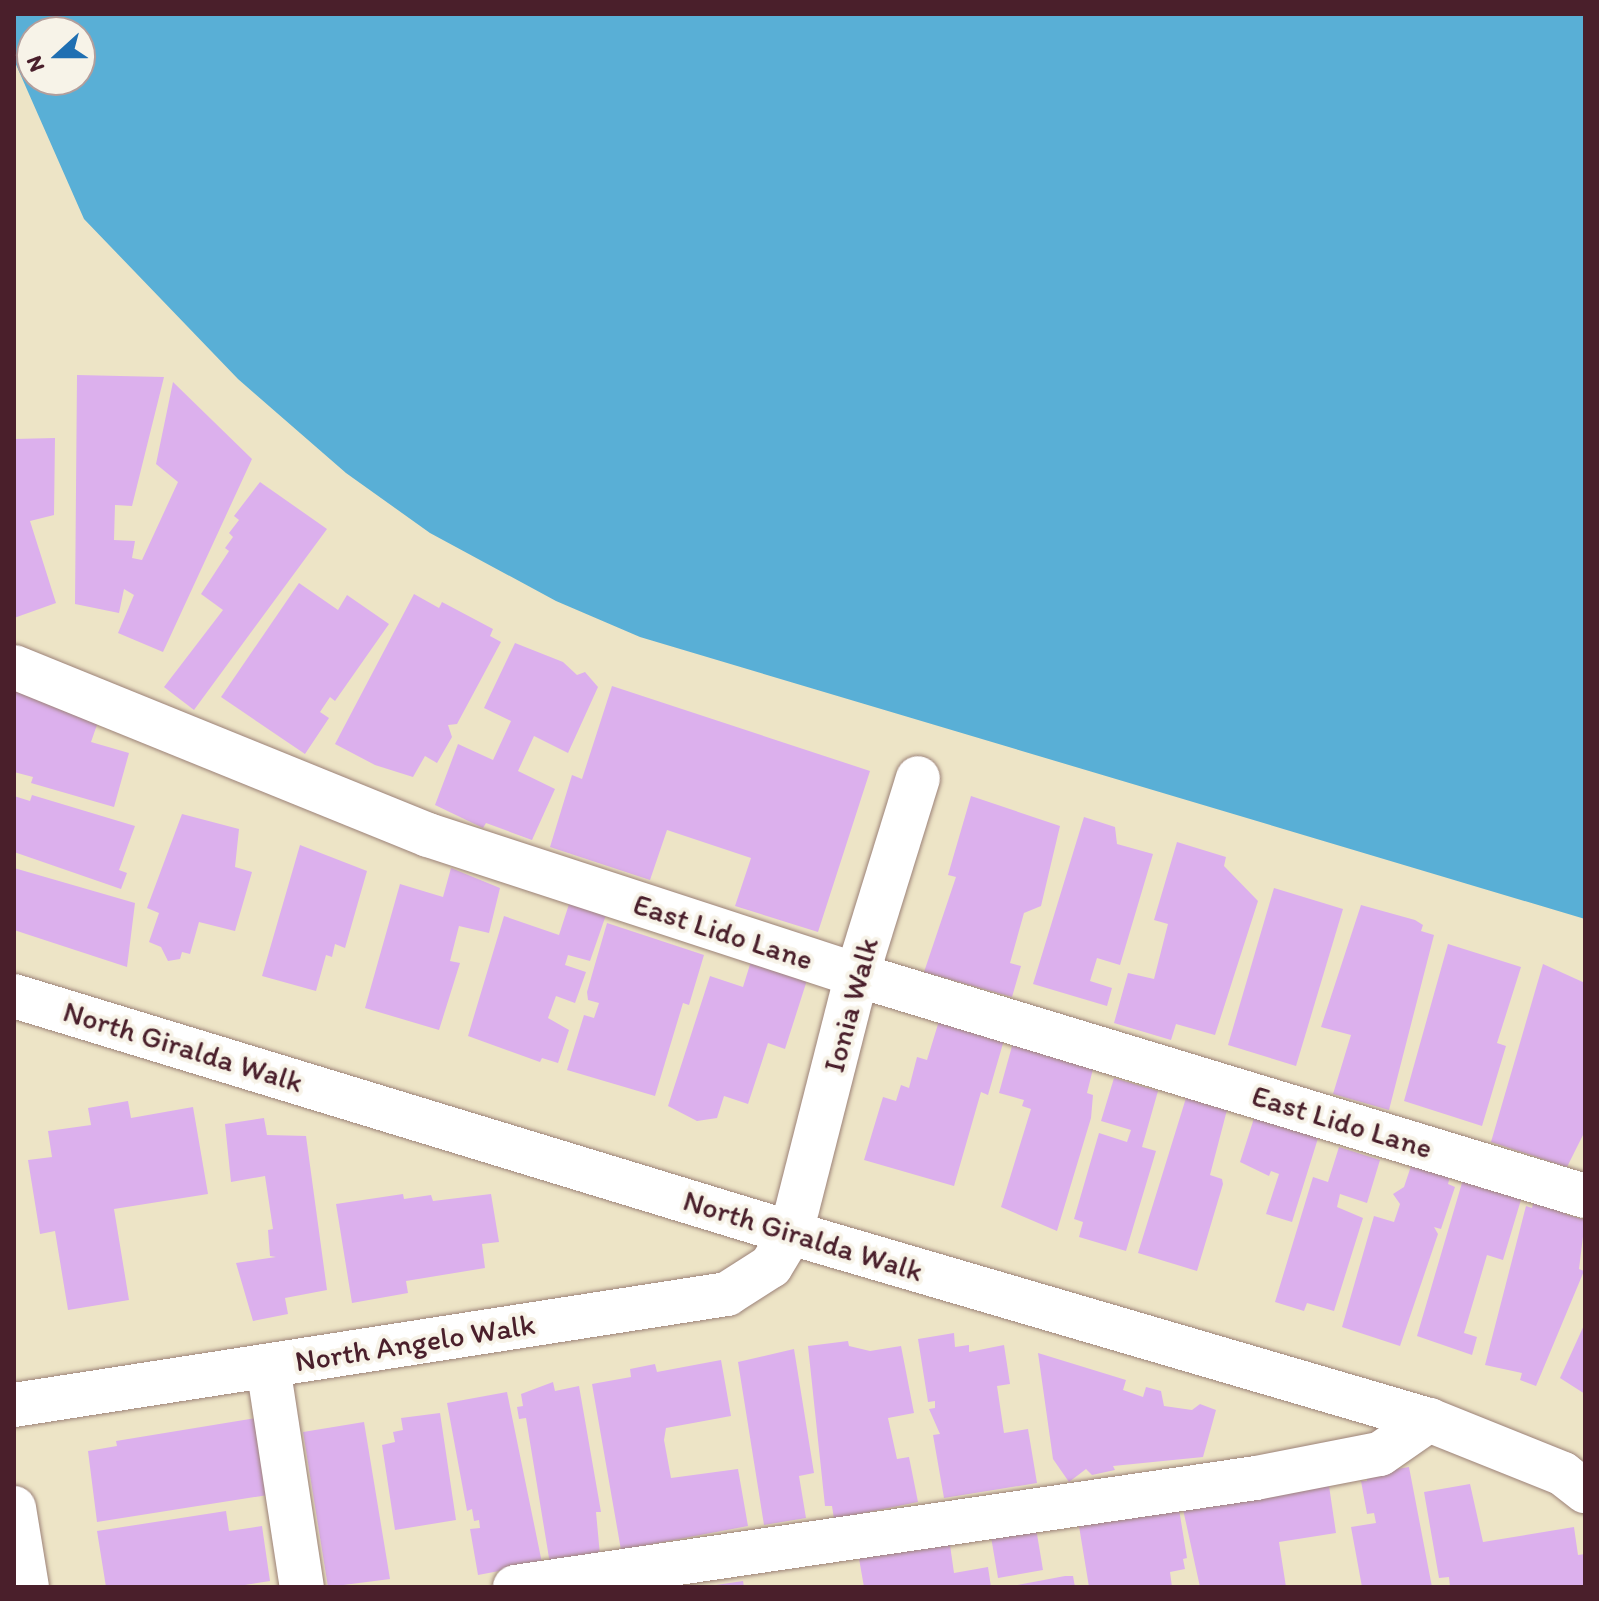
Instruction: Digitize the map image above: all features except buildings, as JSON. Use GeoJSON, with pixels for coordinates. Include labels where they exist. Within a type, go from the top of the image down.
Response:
{"type":"FeatureCollection","features":[{"type":"Feature","properties":{"kind":"street","name":"East Lido Lane"},"geometry":{"type":"LineString","coordinates":[[14,667],[428,835],[857,975],[1585,1196]]}},
{"type":"Feature","properties":{"kind":"street","name":"Ionia Walk"},"geometry":{"type":"LineString","coordinates":[[791,1233],[857,975],[918,778]]}},
{"type":"Feature","properties":{"kind":"street","name":"North Giralda Walk"},"geometry":{"type":"LineString","coordinates":[[14,996],[791,1233],[1429,1420],[1563,1474],[1585,1491]]}},
{"type":"Feature","properties":{"kind":"street","name":"North Angelo Walk"},"geometry":{"type":"LineString","coordinates":[[14,1405],[727,1294],[771,1266],[791,1233]]}},
{"type":"Feature","properties":{"kind":"street"},"geometry":{"type":"LineString","coordinates":[[268,1366],[302,1587]]}},
{"type":"Feature","properties":{"kind":"street"},"geometry":{"type":"LineString","coordinates":[[515,1587],[1272,1475],[1380,1454],[1429,1420]]}},
{"type":"Feature","properties":{"kind":"street"},"geometry":{"type":"LineString","coordinates":[[14,1508],[27,1587]]}},
{"type":"Feature","properties":{"kind":"water"},"geometry":{"type":"Polygon","coordinates":[[[14,14],[1585,14],[1585,919],[640,637],[556,601],[430,533],[346,473],[238,379],[84,219],[30,96],[96,96],[96,16],[16,16],[16,65],[14,14]]]}}]}
